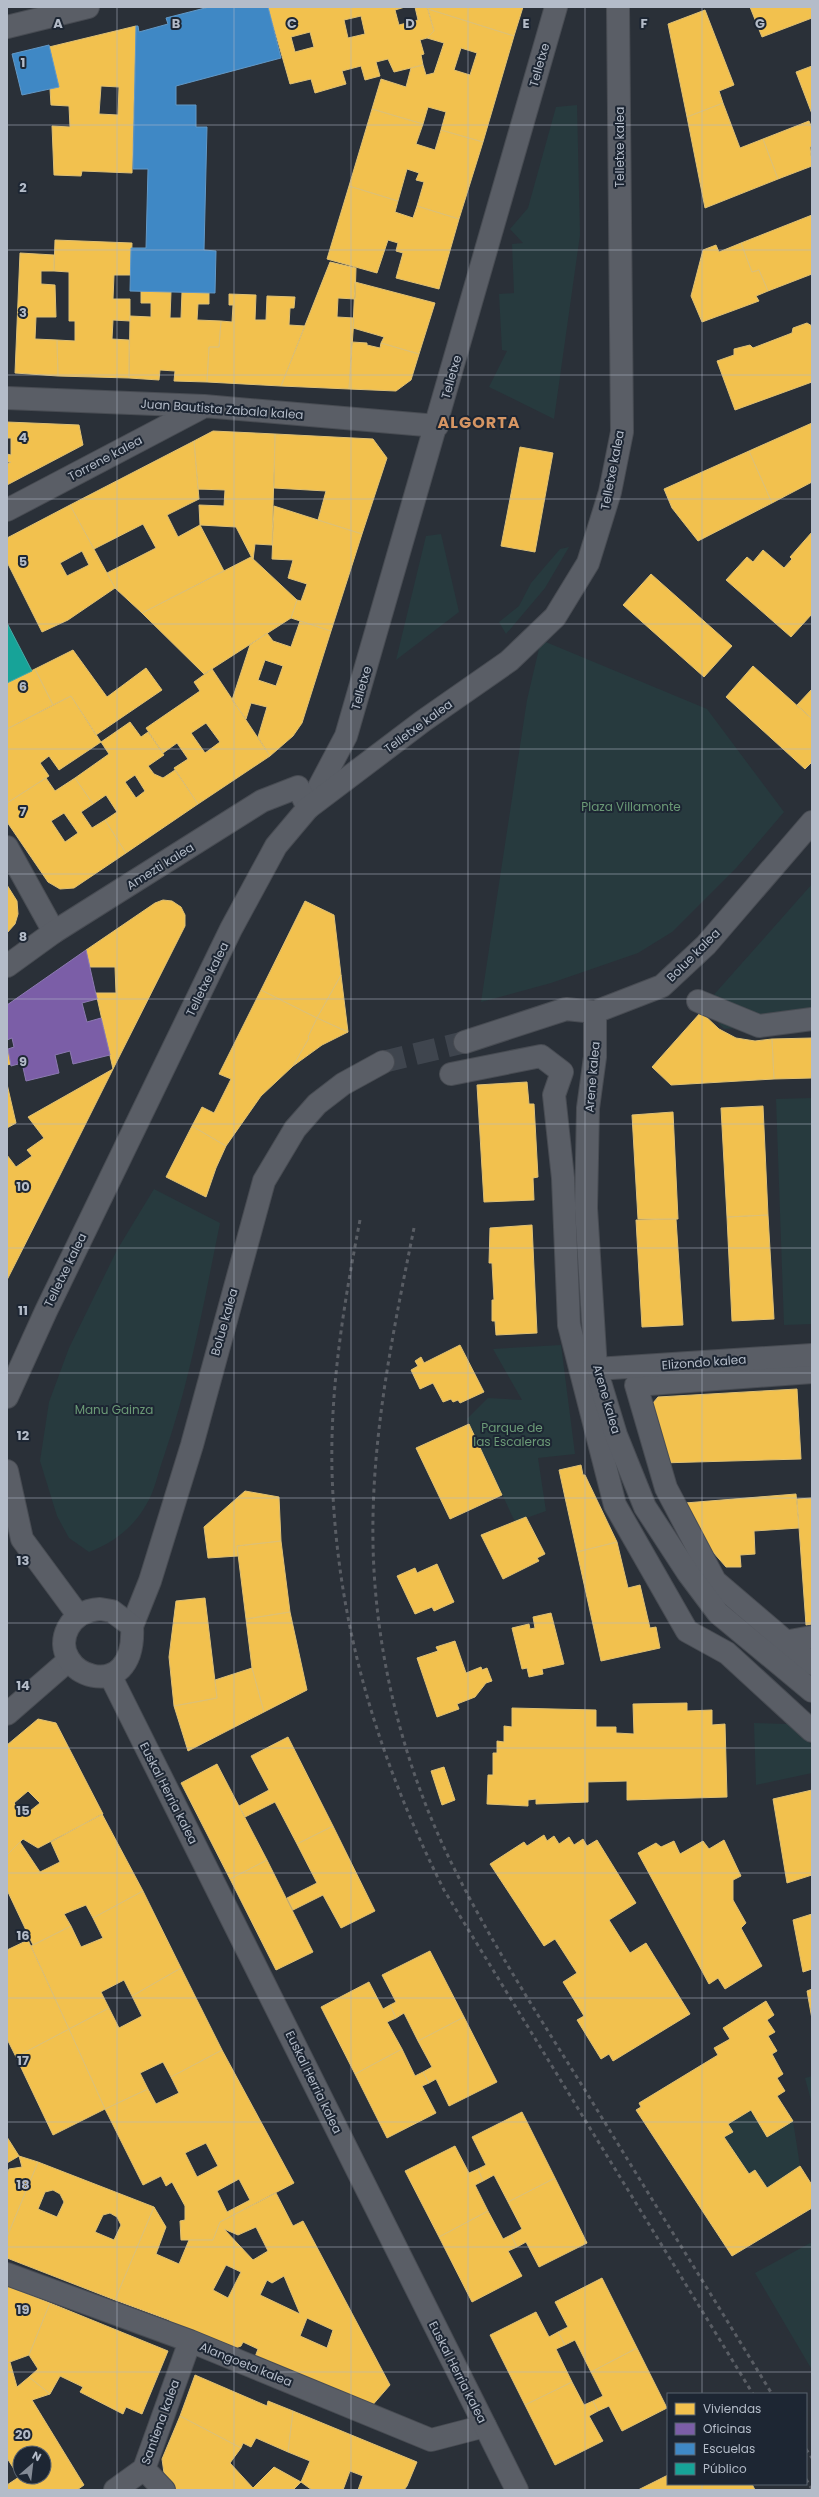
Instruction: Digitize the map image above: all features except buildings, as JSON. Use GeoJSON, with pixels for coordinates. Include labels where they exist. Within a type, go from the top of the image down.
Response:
{"type":"FeatureCollection","features":[{"type":"Feature","properties":{"kind":"street"},"geometry":{"type":"LineString","coordinates":[[7,27],[88,7]]}},
{"type":"Feature","properties":{"kind":"street","name":"Telletxe"},"geometry":{"type":"LineString","coordinates":[[308,808],[346,736],[556,7]]}},
{"type":"Feature","properties":{"kind":"street","name":"Telletxe kalea"},"geometry":{"type":"LineString","coordinates":[[7,1397],[46,1310],[231,929],[276,846],[308,808],[423,721],[509,661],[555,617],[588,563],[610,492],[622,432],[618,7]]}},
{"type":"Feature","properties":{"kind":"street","name":"Juan Bautista Zabala kalea"},"geometry":{"type":"LineString","coordinates":[[7,398],[204,406],[436,426]]}},
{"type":"Feature","properties":{"kind":"street","name":"Torrene kalea"},"geometry":{"type":"LineString","coordinates":[[7,510],[204,406]]}},
{"type":"Feature","properties":{"kind":"street","name":"Amezti kalea"},"geometry":{"type":"LineString","coordinates":[[7,966],[54,932],[173,859],[262,801],[298,787],[308,808]]}},
{"type":"Feature","properties":{"kind":"street","name":"Bolue kalea"},"geometry":{"type":"LineString","coordinates":[[465,1042],[566,1009],[595,1012],[662,986],[706,945],[812,822]]}},
{"type":"Feature","properties":{"kind":"street"},"geometry":{"type":"LineString","coordinates":[[7,847],[54,932]]}},
{"type":"Feature","properties":{"kind":"street"},"geometry":{"type":"LineString","coordinates":[[698,1001],[759,1026],[812,1019]]}},
{"type":"Feature","properties":{"kind":"street","name":"Arene kalea"},"geometry":{"type":"LineString","coordinates":[[595,1012],[595,1057],[588,1108],[586,1208],[596,1369],[616,1435],[645,1507],[688,1573],[722,1618],[812,1691]]}},
{"type":"Feature","properties":{"kind":"street"},"geometry":{"type":"LineString","coordinates":[[451,1074],[541,1056],[562,1072],[554,1095],[563,1178],[570,1325],[615,1505],[687,1631],[727,1653],[812,1732]]}},
{"type":"Feature","properties":{"kind":"street","name":"Bolue kalea"},"geometry":{"type":"LineString","coordinates":[[132,1626],[150,1581],[192,1445],[264,1181],[295,1129],[317,1104],[343,1084],[383,1062]]}},
{"type":"Feature","properties":{"kind":"street","name":"Elizondo kalea"},"geometry":{"type":"LineString","coordinates":[[596,1369],[812,1355]]}},
{"type":"Feature","properties":{"kind":"street"},"geometry":{"type":"LineString","coordinates":[[812,1372],[636,1385],[666,1488],[715,1580],[784,1642],[812,1664]]}},
{"type":"Feature","properties":{"kind":"street"},"geometry":{"type":"LineString","coordinates":[[7,1471],[22,1539],[78,1616]]}},
{"type":"Feature","properties":{"kind":"street"},"geometry":{"type":"LineString","coordinates":[[89,1610],[106,1610],[122,1617],[132,1626],[132,1649],[128,1660],[120,1669],[110,1675],[98,1677],[87,1675],[77,1669],[69,1660],[65,1641],[67,1631],[78,1616],[89,1610]]}},
{"type":"Feature","properties":{"kind":"street"},"geometry":{"type":"LineString","coordinates":[[784,1642],[812,1637]]}},
{"type":"Feature","properties":{"kind":"street"},"geometry":{"type":"LineString","coordinates":[[7,1714],[69,1660]]}},
{"type":"Feature","properties":{"kind":"street","name":"Euskal Herria kalea"},"geometry":{"type":"LineString","coordinates":[[110,1675],[517,2490]]}},
{"type":"Feature","properties":{"kind":"street","name":"Alangoeta kalea"},"geometry":{"type":"LineString","coordinates":[[7,2274],[190,2342],[431,2440],[485,2426]]}},
{"type":"Feature","properties":{"kind":"street","name":"Santiena kalea"},"geometry":{"type":"LineString","coordinates":[[115,2490],[144,2469],[190,2342]]}},
{"type":"Feature","properties":{"kind":"street"},"geometry":{"type":"LineString","coordinates":[[144,2469],[164,2490]]}},
{"type":"Feature","properties":{"kind":"green space"},"geometry":{"type":"Polygon","coordinates":[[[577,105],[580,235],[554,419],[489,387],[507,351],[502,350],[499,294],[514,293],[512,244],[523,243],[510,229],[528,208],[556,107],[577,105]]]}},
{"type":"Feature","properties":{"kind":"green space"},"geometry":{"type":"Polygon","coordinates":[[[441,534],[459,612],[396,660],[426,536],[441,534]]]}},
{"type":"Feature","properties":{"kind":"green space"},"geometry":{"type":"Polygon","coordinates":[[[569,547],[545,588],[506,634],[499,622],[519,606],[531,583],[560,549],[569,547]]]}},
{"type":"Feature","properties":{"kind":"green space","name":"Plaza Villamonte"},"geometry":{"type":"Polygon","coordinates":[[[541,640],[707,709],[784,812],[737,867],[672,932],[638,953],[551,983],[481,1002],[527,700],[541,640]]]}},
{"type":"Feature","properties":{"kind":"green space"},"geometry":{"type":"Polygon","coordinates":[[[812,884],[812,1022],[724,1029],[703,1007],[812,884]]]}},
{"type":"Feature","properties":{"kind":"green space"},"geometry":{"type":"Polygon","coordinates":[[[812,1098],[812,1324],[784,1325],[776,1099],[812,1098]]]}},
{"type":"Feature","properties":{"kind":"green space","name":"Manu Gainza"},"geometry":{"type":"Polygon","coordinates":[[[154,1189],[220,1223],[189,1370],[173,1428],[152,1494],[141,1513],[129,1528],[106,1544],[89,1552],[69,1538],[57,1516],[40,1461],[49,1402],[69,1348],[117,1250],[154,1189]]]}},
{"type":"Feature","properties":{"kind":"green space","name":"Parque de las Escaleras"},"geometry":{"type":"Polygon","coordinates":[[[561,1345],[575,1454],[538,1458],[546,1511],[515,1522],[467,1419],[488,1398],[522,1400],[493,1349],[561,1345]]]}},
{"type":"Feature","properties":{"kind":"green space"},"geometry":{"type":"Polygon","coordinates":[[[754,1723],[787,1724],[812,1745],[812,1773],[756,1785],[754,1723]]]}},
{"type":"Feature","properties":{"kind":"green space"},"geometry":{"type":"Polygon","coordinates":[[[812,2076],[812,2104],[805,2078],[812,2076]]]}},
{"type":"Feature","properties":{"kind":"green space"},"geometry":{"type":"Polygon","coordinates":[[[751,2110],[793,2121],[800,2166],[767,2188],[749,2174],[724,2137],[733,2132],[728,2124],[751,2110]]]}},
{"type":"Feature","properties":{"kind":"green space"},"geometry":{"type":"Polygon","coordinates":[[[812,2242],[812,2370],[755,2273],[812,2242]]]}},
{"type":"Feature","properties":{"kind":"tunnel"},"geometry":{"type":"LineString","coordinates":[[383,1062],[465,1042]]}},
{"type":"Feature","properties":{"kind":"railway"},"geometry":{"type":"LineString","coordinates":[[360,1220],[339,1345],[333,1408],[332,1471],[335,1527],[342,1581],[364,1687],[380,1739],[420,1840],[444,1890],[752,2393]]}},
{"type":"Feature","properties":{"kind":"railway"},"geometry":{"type":"LineString","coordinates":[[414,1228],[398,1306],[385,1385],[373,1504],[373,1544],[379,1625],[394,1705],[405,1744],[432,1821],[464,1889],[533,2008],[771,2393]]}},
{"type":"Feature","properties":{"kind":"railway"},"geometry":{"type":"LineString","coordinates":[[807,2450],[812,2458]]}},
{"type":"Feature","properties":{"kind":"railway"},"geometry":{"type":"LineString","coordinates":[[807,2481],[812,2489]]}},
{"type":"Feature","properties":{"kind":"district","name":"ALGORTA"},"geometry":{"type":"Point","coordinates":[479,422]}}]}
